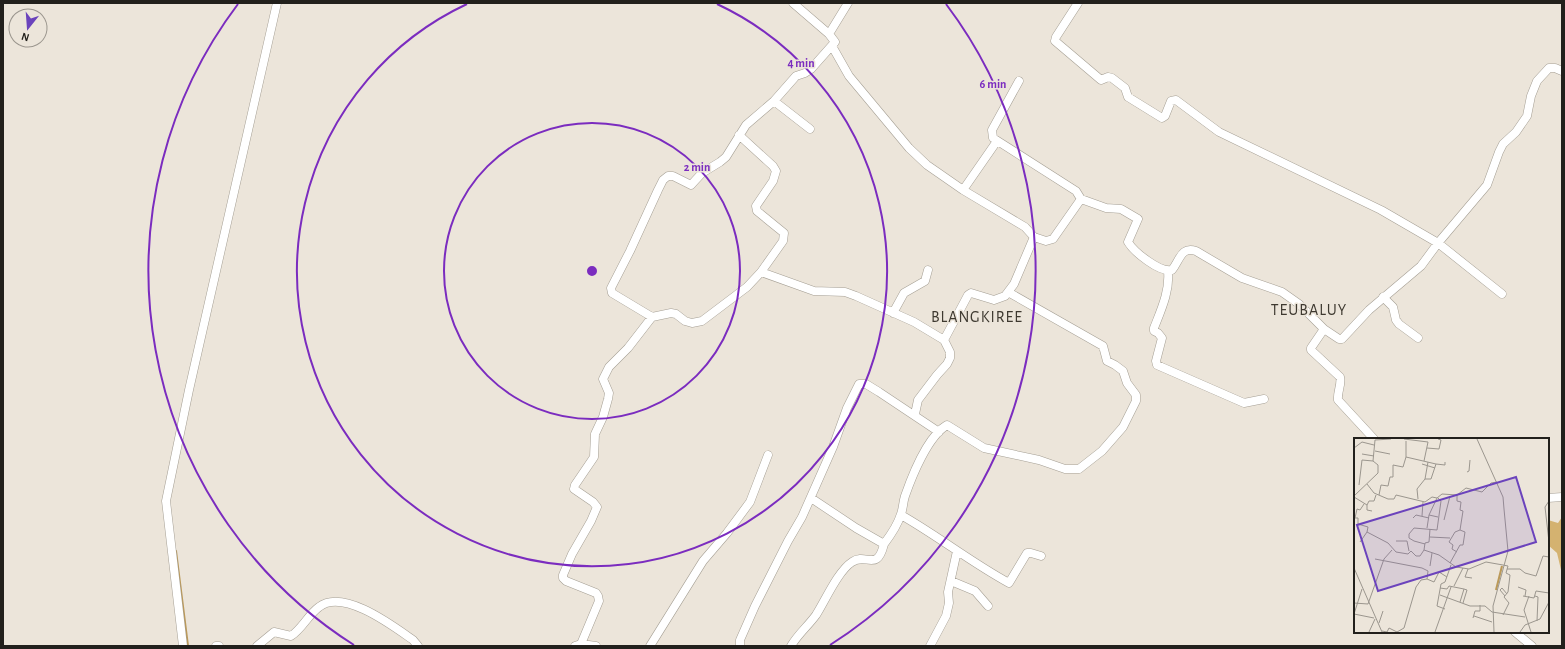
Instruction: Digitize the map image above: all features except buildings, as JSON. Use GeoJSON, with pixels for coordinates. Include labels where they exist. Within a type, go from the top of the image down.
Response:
{"type":"FeatureCollection","features":[{"type":"Feature","properties":{"kind":"street"},"geometry":{"type":"LineString","coordinates":[[183,646],[166,501],[189,390],[277,3]]}},
{"type":"Feature","properties":{"kind":"street"},"geometry":{"type":"LineString","coordinates":[[739,134],[773,166],[776,171],[773,181],[756,206],[757,211],[784,233],[784,236],[783,241],[761,272],[747,287],[697,323],[685,321],[676,314],[652,317],[612,293],[610,290],[663,180],[668,176],[673,176],[691,186],[702,173],[720,162],[726,156],[739,134],[746,125],[774,100],[796,76],[805,73],[810,69],[835,42],[829,34],[793,3]]}},
{"type":"Feature","properties":{"kind":"street"},"geometry":{"type":"LineString","coordinates":[[829,34],[848,3]]}},
{"type":"Feature","properties":{"kind":"street"},"geometry":{"type":"LineString","coordinates":[[1078,3],[1056,37],[1055,41],[1101,80],[1108,77],[1112,78],[1125,88],[1128,98],[1162,118],[1165,116],[1171,101],[1176,100],[1219,132],[1381,210],[1438,243],[1502,294]]}},
{"type":"Feature","properties":{"kind":"street"},"geometry":{"type":"LineString","coordinates":[[832,46],[849,76],[909,148],[927,165],[963,190],[1025,227],[1034,237],[1046,241],[1054,239],[1081,199]]}},
{"type":"Feature","properties":{"kind":"street"},"geometry":{"type":"LineString","coordinates":[[1019,81],[992,130],[993,138],[1021,154],[1076,191],[1081,199],[1106,208],[1121,208],[1137,218],[1138,221],[1128,239],[1129,244],[1152,264],[1168,271],[1173,269],[1186,250],[1196,250],[1242,278],[1286,295],[1299,304],[1324,330],[1339,339],[1342,339],[1383,297],[1421,266],[1438,243],[1487,185],[1501,148],[1516,132],[1527,116],[1531,96],[1537,81],[1549,68],[1555,68],[1562,71]]}},
{"type":"Feature","properties":{"kind":"street"},"geometry":{"type":"LineString","coordinates":[[774,100],[810,129]]}},
{"type":"Feature","properties":{"kind":"street"},"geometry":{"type":"LineString","coordinates":[[963,190],[997,141]]}},
{"type":"Feature","properties":{"kind":"street"},"geometry":{"type":"LineString","coordinates":[[944,340],[968,295],[971,293],[994,300],[1005,296],[1014,284],[1034,237]]}},
{"type":"Feature","properties":{"kind":"street"},"geometry":{"type":"LineString","coordinates":[[893,313],[904,294],[925,281],[928,270]]}},
{"type":"Feature","properties":{"kind":"street"},"geometry":{"type":"LineString","coordinates":[[1168,271],[1166,296],[1154,328],[1154,331],[1162,338],[1156,361],[1157,365],[1244,404],[1264,398]]}},
{"type":"Feature","properties":{"kind":"street"},"geometry":{"type":"LineString","coordinates":[[761,272],[814,291],[845,292],[856,296],[914,322],[944,340],[950,352],[950,358],[947,364],[918,400],[915,414]]}},
{"type":"Feature","properties":{"kind":"street"},"geometry":{"type":"LineString","coordinates":[[791,646],[797,636],[815,616],[844,570],[853,561],[877,559],[901,515],[905,496],[922,456],[939,432],[947,425],[975,444],[984,448],[1039,460],[1065,469],[1079,469],[1102,451],[1123,426],[1134,407],[1136,394],[1127,383],[1120,368],[1107,361],[1102,346],[1008,292]]}},
{"type":"Feature","properties":{"kind":"street"},"geometry":{"type":"LineString","coordinates":[[1383,297],[1393,307],[1396,320],[1399,324],[1418,338]]}},
{"type":"Feature","properties":{"kind":"street"},"geometry":{"type":"LineString","coordinates":[[596,646],[578,645],[599,600],[598,596],[596,593],[566,581],[563,578],[574,549],[597,507],[593,502],[574,489],[574,485],[594,457],[595,434],[603,417],[609,392],[603,379],[604,375],[609,367],[628,348],[652,317]]}},
{"type":"Feature","properties":{"kind":"street"},"geometry":{"type":"LineString","coordinates":[[1324,330],[1311,350],[1340,377],[1341,380],[1338,400],[1373,438]]}},
{"type":"Feature","properties":{"kind":"street"},"geometry":{"type":"LineString","coordinates":[[740,646],[740,640],[755,606],[811,498],[847,408],[859,384],[866,384],[915,414],[939,432]]}},
{"type":"Feature","properties":{"kind":"street"},"geometry":{"type":"LineString","coordinates":[[650,646],[703,561],[727,533],[750,502],[768,454]]}},
{"type":"Feature","properties":{"kind":"street"},"geometry":{"type":"LineString","coordinates":[[1549,498],[1562,496]]}},
{"type":"Feature","properties":{"kind":"street"},"geometry":{"type":"LineString","coordinates":[[811,498],[856,528],[884,544]]}},
{"type":"Feature","properties":{"kind":"street"},"geometry":{"type":"LineString","coordinates":[[901,515],[922,526],[957,551],[1009,583],[1027,553],[1041,556]]}},
{"type":"Feature","properties":{"kind":"street"},"geometry":{"type":"LineString","coordinates":[[930,646],[946,616],[949,603],[948,592],[957,551]]}},
{"type":"Feature","properties":{"kind":"street"},"geometry":{"type":"LineString","coordinates":[[951,581],[975,591],[988,606]]}},
{"type":"Feature","properties":{"kind":"street"},"geometry":{"type":"LineString","coordinates":[[257,646],[274,632],[291,636],[319,606],[339,601],[347,602],[383,620],[413,640],[418,646]]}},
{"type":"Feature","properties":{"kind":"street"},"geometry":{"type":"LineString","coordinates":[[1516,633],[1532,646]]}},
{"type":"Feature","properties":{"kind":"shaded area"},"geometry":{"type":"Polygon","coordinates":[[[1562,517],[1562,574],[1557,553],[1549,546],[1549,520],[1558,523],[1562,517]]]}},
{"type":"Feature","properties":{"kind":"waterway"},"geometry":{"type":"LineString","coordinates":[[176,551],[188,646]]}},
{"type":"Feature","properties":{"kind":"district","name":"TEUBALUY"},"geometry":{"type":"Point","coordinates":[1309,309]}},
{"type":"Feature","properties":{"kind":"district","name":"BLANGKIREE"},"geometry":{"type":"Point","coordinates":[977,316]}}]}
